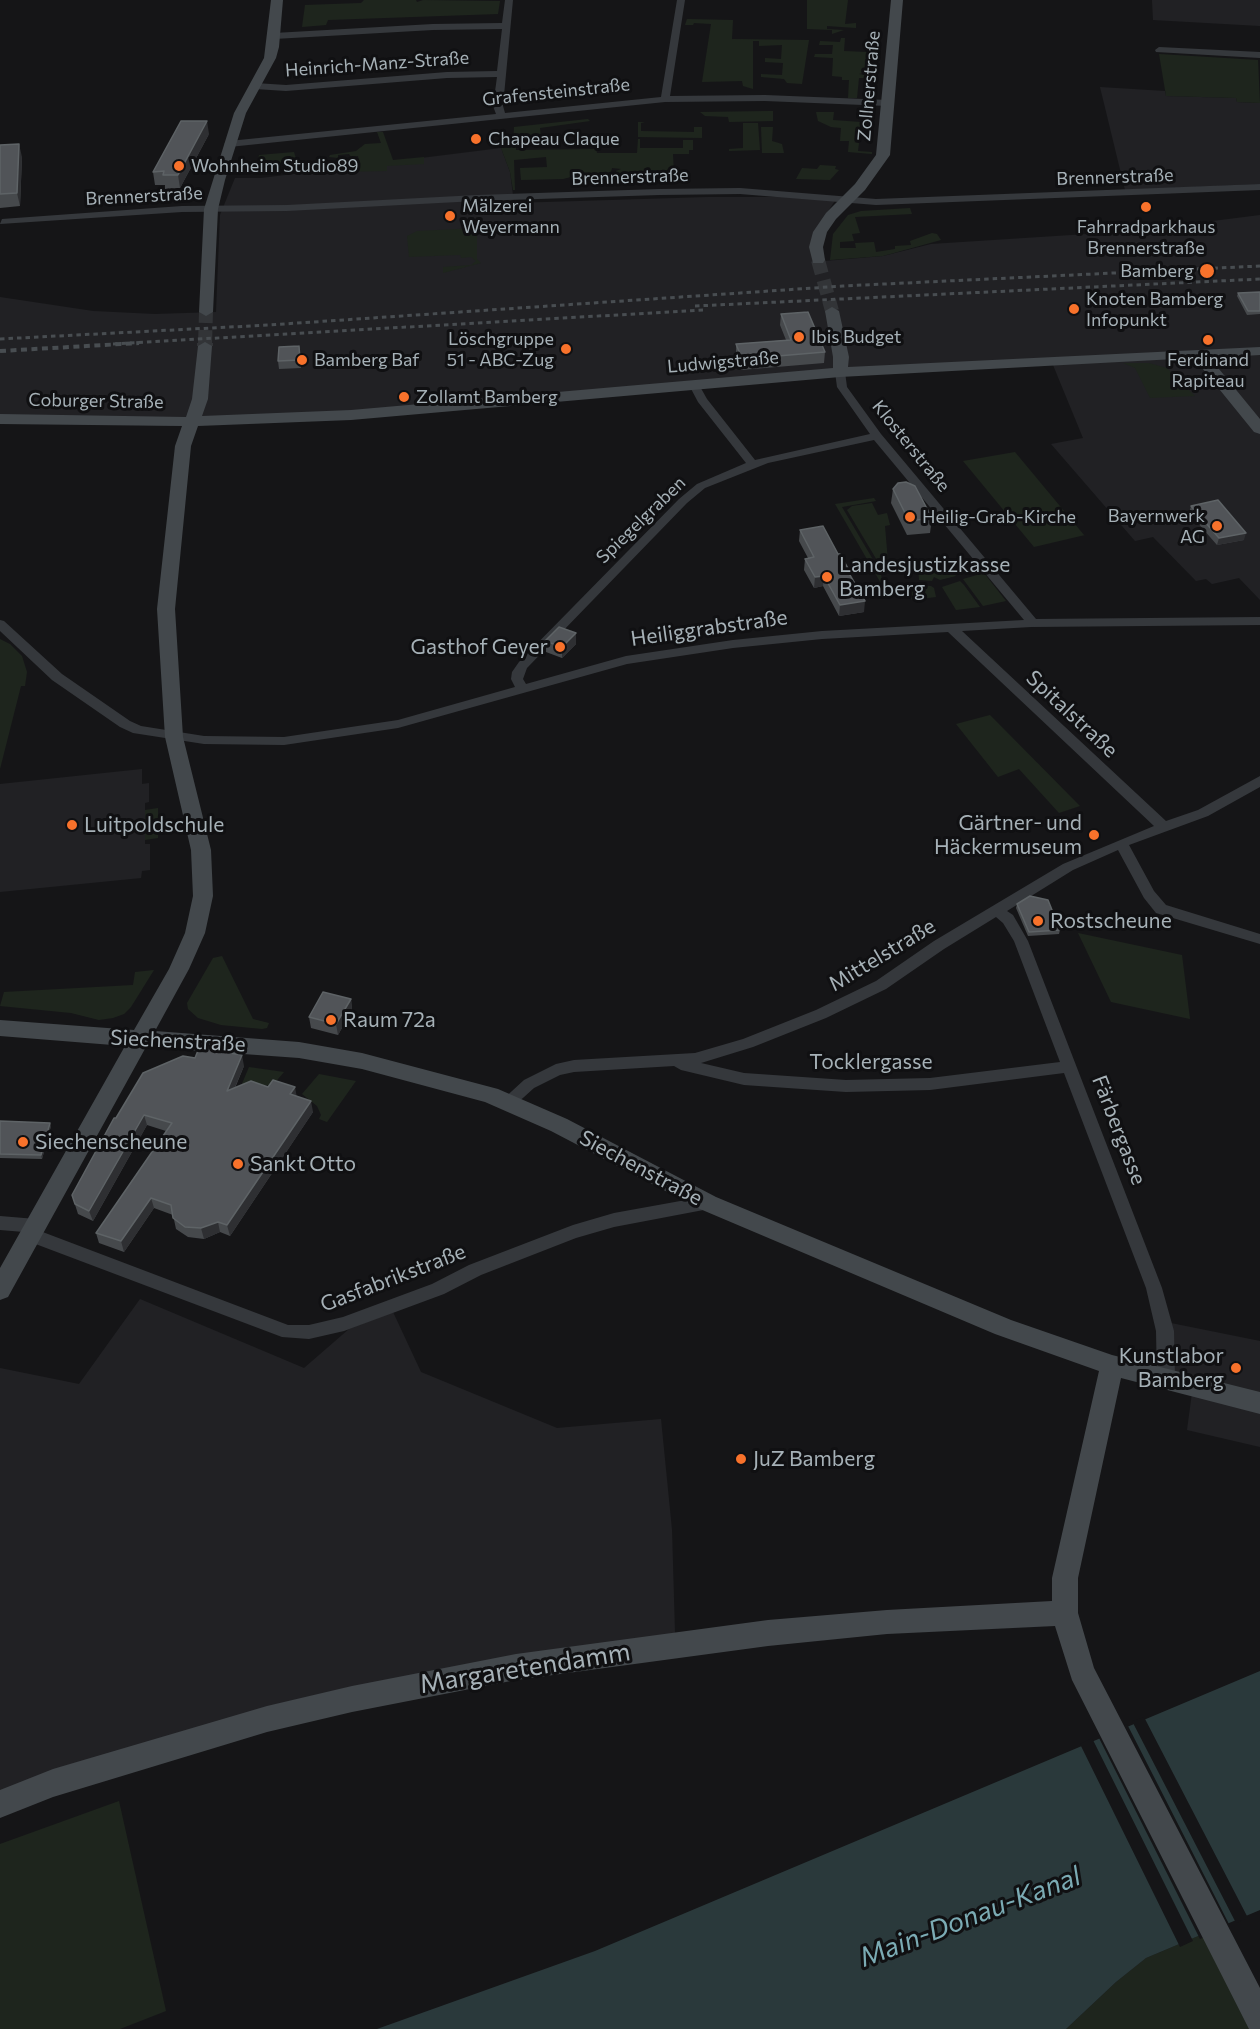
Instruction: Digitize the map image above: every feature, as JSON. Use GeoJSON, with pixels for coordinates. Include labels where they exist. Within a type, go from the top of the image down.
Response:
{"type":"FeatureCollection","features":[{"type":"Feature","properties":{"kind":"street"},"geometry":{"type":"LineString","coordinates":[[206,312],[211,209],[240,113],[270,58],[277,0]]}},
{"type":"Feature","properties":{"kind":"street"},"geometry":{"type":"LineString","coordinates":[[501,114],[498,106],[509,0]]}},
{"type":"Feature","properties":{"kind":"street"},"geometry":{"type":"LineString","coordinates":[[665,99],[681,0]]}},
{"type":"Feature","properties":{"kind":"street","name":"Zollnerstraße"},"geometry":{"type":"LineString","coordinates":[[818,260],[816,247],[820,232],[882,155],[897,0]]}},
{"type":"Feature","properties":{"kind":"street"},"geometry":{"type":"LineString","coordinates":[[274,36],[433,27],[506,26]]}},
{"type":"Feature","properties":{"kind":"street"},"geometry":{"type":"LineString","coordinates":[[1159,50],[1260,56]]}},
{"type":"Feature","properties":{"kind":"street","name":"Heinrich-Manz-Straße"},"geometry":{"type":"LineString","coordinates":[[255,86],[296,87],[433,75],[501,74]]}},
{"type":"Feature","properties":{"kind":"street","name":"Grafensteinstraße"},"geometry":{"type":"LineString","coordinates":[[229,144],[501,114],[665,99],[791,99],[888,103]]}},
{"type":"Feature","properties":{"kind":"street","name":"Brennerstraße"},"geometry":{"type":"LineString","coordinates":[[2,222],[129,212],[716,191],[814,195],[848,200],[923,201],[1260,187]]}},
{"type":"Feature","properties":{"kind":"street"},"geometry":{"type":"LineString","coordinates":[[832,311],[841,357],[840,372]]}},
{"type":"Feature","properties":{"kind":"street"},"geometry":{"type":"LineString","coordinates":[[0,1290],[142,1039],[189,949],[203,901],[201,850],[174,737],[166,586],[183,446],[200,399],[205,345]]}},
{"type":"Feature","properties":{"kind":"street","name":"Ludwigstraße"},"geometry":{"type":"LineString","coordinates":[[191,422],[438,409],[840,372],[1260,351]]}},
{"type":"Feature","properties":{"kind":"street"},"geometry":{"type":"LineString","coordinates":[[1198,353],[1260,429]]}},
{"type":"Feature","properties":{"kind":"street","name":"Klosterstraße"},"geometry":{"type":"LineString","coordinates":[[840,372],[842,387],[877,436],[1029,617],[1031,623]]}},
{"type":"Feature","properties":{"kind":"street"},"geometry":{"type":"LineString","coordinates":[[694,385],[702,400],[753,464]]}},
{"type":"Feature","properties":{"kind":"street","name":"Coburger Straße"},"geometry":{"type":"LineString","coordinates":[[0,419],[191,422]]}},
{"type":"Feature","properties":{"kind":"street","name":"Spiegelgraben"},"geometry":{"type":"LineString","coordinates":[[522,689],[517,679],[523,665],[689,495],[719,477],[753,464],[877,436]]}},
{"type":"Feature","properties":{"kind":"street","name":"Heiliggrabstraße"},"geometry":{"type":"LineString","coordinates":[[0,624],[50,671],[125,724],[144,733],[204,740],[284,741],[398,724],[626,660],[733,644],[822,635],[1031,623],[1260,621]]}},
{"type":"Feature","properties":{"kind":"street","name":"Spitalstraße"},"geometry":{"type":"LineString","coordinates":[[953,629],[1164,827]]}},
{"type":"Feature","properties":{"kind":"street","name":"Mittelstraße"},"geometry":{"type":"LineString","coordinates":[[508,1102],[529,1084],[556,1070],[574,1066],[695,1059],[748,1043],[860,997],[1068,867],[1121,843],[1203,813],[1260,781]]}},
{"type":"Feature","properties":{"kind":"street"},"geometry":{"type":"LineString","coordinates":[[1121,843],[1149,894],[1161,909],[1260,939]]}},
{"type":"Feature","properties":{"kind":"street","name":"Färbergasse"},"geometry":{"type":"LineString","coordinates":[[996,910],[1008,919],[1022,941],[1154,1288],[1165,1331],[1166,1379]]}},
{"type":"Feature","properties":{"kind":"street","name":"Siechenstraße"},"geometry":{"type":"LineString","coordinates":[[0,1028],[241,1044],[332,1055],[403,1071],[508,1102],[559,1125],[708,1203],[1003,1327],[1112,1365],[1260,1403]]}},
{"type":"Feature","properties":{"kind":"street","name":"Tocklergasse"},"geometry":{"type":"LineString","coordinates":[[672,1062],[744,1079],[846,1086],[930,1084],[1070,1066]]}},
{"type":"Feature","properties":{"kind":"street","name":"Gasfabrikstraße"},"geometry":{"type":"LineString","coordinates":[[0,1223],[34,1230],[288,1332],[309,1332],[344,1324],[438,1289],[475,1270],[573,1232],[614,1220],[708,1203]]}},
{"type":"Feature","properties":{"kind":"street"},"geometry":{"type":"LineString","coordinates":[[1112,1365],[1065,1578],[1065,1613],[1082,1671],[1257,2013]]}},
{"type":"Feature","properties":{"kind":"street","name":"Margaretendamm"},"geometry":{"type":"LineString","coordinates":[[0,1804],[53,1783],[267,1719],[352,1699],[516,1667],[768,1633],[887,1622],[1065,1613]]}},
{"type":"Feature","properties":{"kind":"shaded area"},"geometry":{"type":"Polygon","coordinates":[[[364,0],[500,1],[498,14],[328,20],[326,25],[302,27],[305,5],[361,3],[364,0]]]}},
{"type":"Feature","properties":{"kind":"shaded area"},"geometry":{"type":"Polygon","coordinates":[[[807,0],[848,0],[845,24],[856,23],[856,28],[827,26],[827,29],[844,30],[832,34],[832,30],[807,29],[807,0]]]}},
{"type":"Feature","properties":{"kind":"shaded area"},"geometry":{"type":"Polygon","coordinates":[[[1152,0],[1260,0],[1260,26],[1153,20],[1152,0]]]}},
{"type":"Feature","properties":{"kind":"shaded area"},"geometry":{"type":"Polygon","coordinates":[[[687,19],[733,20],[732,39],[809,40],[802,84],[787,83],[784,79],[761,77],[761,74],[782,75],[783,63],[765,62],[765,58],[781,59],[782,45],[759,46],[759,41],[753,41],[753,89],[743,86],[742,81],[702,82],[711,24],[685,25],[687,19]]]}},
{"type":"Feature","properties":{"kind":"shaded area"},"geometry":{"type":"Polygon","coordinates":[[[841,38],[845,38],[844,51],[867,52],[866,72],[859,74],[866,75],[866,78],[859,78],[857,98],[848,98],[849,80],[832,76],[833,58],[814,57],[815,54],[832,54],[833,45],[819,45],[820,41],[840,42],[841,38]]]}},
{"type":"Feature","properties":{"kind":"shaded area"},"geometry":{"type":"Polygon","coordinates":[[[1159,54],[1258,60],[1260,103],[1237,102],[1236,98],[1166,96],[1159,54]]]}},
{"type":"Feature","properties":{"kind":"shaded area"},"geometry":{"type":"Polygon","coordinates":[[[1100,87],[1165,91],[1166,96],[1236,98],[1237,102],[1260,103],[1260,184],[1125,190],[1100,87]]]}},
{"type":"Feature","properties":{"kind":"shaded area"},"geometry":{"type":"Polygon","coordinates":[[[773,111],[773,121],[729,122],[728,117],[705,116],[700,112],[773,111]]]}},
{"type":"Feature","properties":{"kind":"shaded area"},"geometry":{"type":"Polygon","coordinates":[[[816,112],[834,112],[833,120],[861,122],[859,141],[854,142],[859,143],[858,151],[872,152],[872,154],[848,152],[849,141],[840,141],[841,128],[831,127],[818,121],[816,112]]]}},
{"type":"Feature","properties":{"kind":"shaded area"},"geometry":{"type":"Polygon","coordinates":[[[588,119],[590,121],[540,128],[541,138],[517,138],[516,150],[596,149],[597,153],[637,153],[638,139],[640,139],[640,148],[683,148],[683,140],[693,140],[693,150],[689,150],[689,154],[673,154],[674,174],[616,176],[616,171],[621,169],[612,168],[610,176],[582,177],[581,170],[571,170],[571,177],[563,179],[521,180],[520,168],[547,167],[546,157],[514,160],[515,190],[513,190],[510,172],[501,148],[513,146],[514,127],[588,119]]]}},
{"type":"Feature","properties":{"kind":"shaded area"},"geometry":{"type":"Polygon","coordinates":[[[638,122],[645,122],[641,123],[641,131],[694,132],[694,127],[702,127],[702,138],[638,137],[638,122]]]}},
{"type":"Feature","properties":{"kind":"shaded area"},"geometry":{"type":"Polygon","coordinates":[[[743,123],[758,123],[760,150],[729,151],[729,149],[743,148],[743,123]]]}},
{"type":"Feature","properties":{"kind":"shaded area"},"geometry":{"type":"Polygon","coordinates":[[[761,127],[773,127],[772,141],[782,144],[784,153],[762,153],[761,127]]]}},
{"type":"Feature","properties":{"kind":"shaded area"},"geometry":{"type":"Polygon","coordinates":[[[377,132],[383,132],[393,160],[424,157],[424,164],[387,166],[387,171],[341,172],[341,167],[353,165],[353,161],[359,160],[358,156],[351,157],[349,154],[338,155],[338,158],[329,157],[330,155],[356,151],[365,144],[381,143],[377,132]]]}},
{"type":"Feature","properties":{"kind":"shaded area"},"geometry":{"type":"Polygon","coordinates":[[[501,148],[510,172],[514,203],[708,197],[836,199],[814,233],[813,262],[883,256],[931,244],[1134,231],[1260,215],[1260,600],[1239,578],[1212,584],[1206,579],[1196,581],[1153,537],[1135,541],[1051,444],[1083,438],[1053,365],[839,373],[295,420],[181,426],[0,422],[0,297],[93,311],[155,314],[216,312],[220,215],[235,178],[261,178],[501,148]]]}},
{"type":"Feature","properties":{"kind":"shaded area"},"geometry":{"type":"Polygon","coordinates":[[[294,152],[297,162],[256,167],[259,155],[294,152]]]}},
{"type":"Feature","properties":{"kind":"shaded area"},"geometry":{"type":"Polygon","coordinates":[[[820,165],[836,166],[835,169],[839,170],[830,180],[796,179],[802,168],[817,169],[820,165]]]}},
{"type":"Feature","properties":{"kind":"shaded area"},"geometry":{"type":"Polygon","coordinates":[[[910,208],[912,214],[855,217],[860,233],[852,234],[854,241],[840,242],[840,248],[856,248],[855,243],[874,242],[876,252],[895,249],[895,246],[911,245],[910,241],[932,233],[937,234],[941,240],[883,256],[830,260],[833,234],[848,215],[861,211],[910,208]]]}},
{"type":"Feature","properties":{"kind":"shaded area"},"geometry":{"type":"Polygon","coordinates":[[[477,228],[477,259],[481,263],[443,273],[443,267],[471,265],[476,261],[471,257],[461,258],[460,255],[409,257],[407,236],[417,231],[477,228]]]}},
{"type":"Feature","properties":{"kind":"shaded area"},"geometry":{"type":"Polygon","coordinates":[[[1123,363],[1149,363],[1167,368],[1195,396],[1150,398],[1135,368],[1123,363]]]}},
{"type":"Feature","properties":{"kind":"shaded area"},"geometry":{"type":"Polygon","coordinates":[[[1015,452],[1085,535],[1034,547],[963,461],[1015,452]]]}},
{"type":"Feature","properties":{"kind":"shaded area"},"geometry":{"type":"Polygon","coordinates":[[[874,498],[876,501],[842,507],[875,563],[879,565],[883,584],[931,586],[934,588],[936,597],[912,600],[906,589],[886,592],[835,504],[874,498]]]}},
{"type":"Feature","properties":{"kind":"shaded area"},"geometry":{"type":"Polygon","coordinates":[[[872,503],[878,515],[887,513],[890,525],[885,526],[888,562],[878,562],[847,510],[852,506],[872,503]]]}},
{"type":"Feature","properties":{"kind":"shaded area"},"geometry":{"type":"Polygon","coordinates":[[[945,562],[956,576],[940,580],[934,577],[932,581],[919,580],[918,565],[945,562]]]}},
{"type":"Feature","properties":{"kind":"shaded area"},"geometry":{"type":"Polygon","coordinates":[[[984,573],[1006,601],[983,606],[963,579],[984,573]]]}},
{"type":"Feature","properties":{"kind":"shaded area"},"geometry":{"type":"Polygon","coordinates":[[[960,581],[980,607],[956,610],[942,587],[960,581]]]}},
{"type":"Feature","properties":{"kind":"shaded area"},"geometry":{"type":"Polygon","coordinates":[[[0,639],[10,644],[22,656],[27,672],[25,686],[21,686],[0,769],[0,639]]]}},
{"type":"Feature","properties":{"kind":"shaded area"},"geometry":{"type":"Polygon","coordinates":[[[990,715],[1080,806],[1059,813],[1019,769],[998,777],[956,724],[990,715]]]}},
{"type":"Feature","properties":{"kind":"shaded area","name":"Luitpoldschule"},"geometry":{"type":"Polygon","coordinates":[[[142,769],[142,784],[149,783],[149,802],[145,803],[145,844],[150,844],[150,870],[142,871],[141,878],[0,892],[0,784],[142,769]]]}},
{"type":"Feature","properties":{"kind":"shaded area"},"geometry":{"type":"Polygon","coordinates":[[[158,808],[158,838],[145,840],[145,810],[158,808]]]}},
{"type":"Feature","properties":{"kind":"shaded area"},"geometry":{"type":"Polygon","coordinates":[[[1078,933],[1182,955],[1190,1019],[1111,1002],[1078,933]]]}},
{"type":"Feature","properties":{"kind":"shaded area"},"geometry":{"type":"Polygon","coordinates":[[[222,956],[253,1019],[269,1023],[267,1028],[221,1025],[198,1018],[188,1009],[187,1003],[213,958],[222,956]]]}},
{"type":"Feature","properties":{"kind":"shaded area"},"geometry":{"type":"Polygon","coordinates":[[[154,970],[131,1007],[124,1014],[113,1018],[99,1020],[71,1013],[0,1006],[4,992],[133,985],[135,972],[154,970]]]}},
{"type":"Feature","properties":{"kind":"shaded area"},"geometry":{"type":"Polygon","coordinates":[[[249,1067],[284,1072],[273,1085],[241,1086],[249,1067]]]}},
{"type":"Feature","properties":{"kind":"shaded area"},"geometry":{"type":"Polygon","coordinates":[[[319,1074],[356,1081],[327,1122],[319,1119],[321,1115],[317,1106],[302,1094],[319,1074]]]}},
{"type":"Feature","properties":{"kind":"shaded area"},"geometry":{"type":"Polygon","coordinates":[[[140,1299],[304,1368],[349,1329],[393,1312],[421,1372],[557,1428],[661,1419],[672,1530],[675,1633],[441,1673],[0,1799],[0,1368],[79,1384],[140,1299]]]}},
{"type":"Feature","properties":{"kind":"shaded area"},"geometry":{"type":"Polygon","coordinates":[[[1161,1321],[1260,1341],[1260,1447],[1187,1430],[1194,1378],[1164,1371],[1161,1321]]]}},
{"type":"Feature","properties":{"kind":"shaded area"},"geometry":{"type":"Polygon","coordinates":[[[119,1801],[166,2011],[120,2029],[0,2029],[0,1844],[119,1801]]]}},
{"type":"Feature","properties":{"kind":"shaded area"},"geometry":{"type":"Polygon","coordinates":[[[1217,1928],[1252,2029],[1066,2029],[1116,1982],[1146,1958],[1217,1928]]]}},
{"type":"Feature","properties":{"kind":"water","name":"Main-Donau-Kanal"},"geometry":{"type":"Polygon","coordinates":[[[1260,1671],[1260,1910],[1146,1958],[1116,1982],[1066,2029],[377,2029],[595,1951],[1260,1671]]]}},
{"type":"Feature","properties":{"kind":"pier"},"geometry":{"type":"Polygon","coordinates":[[[1144,1717],[1248,1918],[1236,1923],[1132,1721],[1144,1717]]]}},
{"type":"Feature","properties":{"kind":"pier"},"geometry":{"type":"Polygon","coordinates":[[[1127,1724],[1230,1926],[1200,1939],[1098,1736],[1127,1724]]]}},
{"type":"Feature","properties":{"kind":"pier"},"geometry":{"type":"Polygon","coordinates":[[[1092,1738],[1193,1941],[1180,1947],[1080,1744],[1092,1738]]]}},
{"type":"Feature","properties":{"kind":"building"},"geometry":{"type":"Polygon","coordinates":[[[181,121],[207,121],[178,175],[163,175],[164,171],[153,172],[181,121]]]}},
{"type":"Feature","properties":{"kind":"building"},"geometry":{"type":"Polygon","coordinates":[[[19,144],[17,193],[0,194],[0,145],[19,144]]]}},
{"type":"Feature","properties":{"kind":"building"},"geometry":{"type":"Polygon","coordinates":[[[1260,292],[1260,311],[1248,311],[1238,293],[1260,292]]]}},
{"type":"Feature","properties":{"kind":"building"},"geometry":{"type":"Polygon","coordinates":[[[808,312],[825,352],[742,359],[736,344],[791,340],[781,314],[808,312]]]}},
{"type":"Feature","properties":{"kind":"building"},"geometry":{"type":"Polygon","coordinates":[[[299,346],[300,360],[278,361],[279,347],[299,346]]]}},
{"type":"Feature","properties":{"kind":"building"},"geometry":{"type":"Polygon","coordinates":[[[906,482],[915,486],[932,518],[909,521],[893,489],[898,483],[906,482]]]}},
{"type":"Feature","properties":{"kind":"building"},"geometry":{"type":"Polygon","coordinates":[[[1218,500],[1246,533],[1219,538],[1191,506],[1218,500]]]}},
{"type":"Feature","properties":{"kind":"building","name":"Landesjustizkasse Bamberg"},"geometry":{"type":"Polygon","coordinates":[[[823,526],[865,601],[840,605],[824,576],[815,577],[805,559],[814,557],[800,530],[823,526]]]}},
{"type":"Feature","properties":{"kind":"building"},"geometry":{"type":"Polygon","coordinates":[[[559,627],[576,633],[562,647],[545,641],[559,627]]]}},
{"type":"Feature","properties":{"kind":"building","name":"Rostscheune"},"geometry":{"type":"Polygon","coordinates":[[[1030,896],[1048,900],[1060,930],[1029,932],[1017,904],[1030,896]]]}},
{"type":"Feature","properties":{"kind":"building"},"geometry":{"type":"Polygon","coordinates":[[[323,992],[351,999],[336,1024],[309,1017],[323,992]]]}},
{"type":"Feature","properties":{"kind":"building"},"geometry":{"type":"Polygon","coordinates":[[[199,1048],[242,1055],[227,1091],[251,1081],[268,1087],[273,1080],[295,1087],[290,1094],[311,1101],[227,1225],[218,1222],[201,1228],[185,1227],[173,1218],[171,1205],[151,1198],[121,1241],[96,1233],[172,1123],[144,1115],[89,1211],[75,1204],[72,1195],[114,1118],[143,1073],[183,1056],[195,1058],[199,1048]]]}},
{"type":"Feature","properties":{"kind":"building","name":"Siechenscheune"},"geometry":{"type":"Polygon","coordinates":[[[0,1121],[50,1123],[41,1155],[0,1154],[0,1121]]]}},
{"type":"Feature","properties":{"kind":"tunnel"},"geometry":{"type":"LineString","coordinates":[[818,260],[832,311]]}},
{"type":"Feature","properties":{"kind":"tunnel"},"geometry":{"type":"LineString","coordinates":[[205,344],[206,312]]}},
{"type":"Feature","properties":{"kind":"railway"},"geometry":{"type":"LineString","coordinates":[[0,339],[269,325],[843,286],[1260,266]]}},
{"type":"Feature","properties":{"kind":"railway"},"geometry":{"type":"LineString","coordinates":[[695,306],[1260,279]]}},
{"type":"Feature","properties":{"kind":"railway"},"geometry":{"type":"LineString","coordinates":[[113,344],[703,310]]}},
{"type":"Feature","properties":{"kind":"railway"},"geometry":{"type":"LineString","coordinates":[[0,351],[139,343]]}},
{"type":"Feature","properties":{"kind":"place","name":"Chapeau Claque"},"geometry":{"type":"Point","coordinates":[476,139]}},
{"type":"Feature","properties":{"kind":"place","name":"Wohnheim Studio89"},"geometry":{"type":"Point","coordinates":[179,166]}},
{"type":"Feature","properties":{"kind":"place","name":"Fahrradparkhaus Brennerstraße"},"geometry":{"type":"Point","coordinates":[1146,207]}},
{"type":"Feature","properties":{"kind":"place","name":"Mälzerei Weyermann"},"geometry":{"type":"Point","coordinates":[450,216]}},
{"type":"Feature","properties":{"kind":"place","name":"Bamberg"},"geometry":{"type":"Point","coordinates":[1207,271]}},
{"type":"Feature","properties":{"kind":"place","name":"Knoten Bamberg Infopunkt"},"geometry":{"type":"Point","coordinates":[1074,309]}},
{"type":"Feature","properties":{"kind":"place","name":"Ibis Budget"},"geometry":{"type":"Point","coordinates":[799,337]}},
{"type":"Feature","properties":{"kind":"place","name":"Ferdinand Rapiteau"},"geometry":{"type":"Point","coordinates":[1208,340]}},
{"type":"Feature","properties":{"kind":"place","name":"Löschgruppe 51 - ABC-Zug"},"geometry":{"type":"Point","coordinates":[566,349]}},
{"type":"Feature","properties":{"kind":"place","name":"Bamberg Baf"},"geometry":{"type":"Point","coordinates":[302,360]}},
{"type":"Feature","properties":{"kind":"place","name":"Zollamt Bamberg"},"geometry":{"type":"Point","coordinates":[404,397]}},
{"type":"Feature","properties":{"kind":"place","name":"Heilig-Grab-Kirche"},"geometry":{"type":"Point","coordinates":[910,517]}},
{"type":"Feature","properties":{"kind":"place","name":"Bayernwerk AG"},"geometry":{"type":"Point","coordinates":[1217,526]}},
{"type":"Feature","properties":{"kind":"place","name":"Landesjustizkasse Bamberg"},"geometry":{"type":"Point","coordinates":[827,577]}},
{"type":"Feature","properties":{"kind":"place","name":"Gasthof Geyer"},"geometry":{"type":"Point","coordinates":[560,647]}},
{"type":"Feature","properties":{"kind":"place","name":"Luitpoldschule"},"geometry":{"type":"Point","coordinates":[72,825]}},
{"type":"Feature","properties":{"kind":"place","name":"Gärtner- und Häckermuseum"},"geometry":{"type":"Point","coordinates":[1094,835]}},
{"type":"Feature","properties":{"kind":"place","name":"Rostscheune"},"geometry":{"type":"Point","coordinates":[1038,921]}},
{"type":"Feature","properties":{"kind":"place","name":"Raum 72a"},"geometry":{"type":"Point","coordinates":[331,1020]}},
{"type":"Feature","properties":{"kind":"place","name":"Siechenscheune"},"geometry":{"type":"Point","coordinates":[23,1142]}},
{"type":"Feature","properties":{"kind":"place","name":"Sankt Otto"},"geometry":{"type":"Point","coordinates":[238,1164]}},
{"type":"Feature","properties":{"kind":"place","name":"Kunstlabor Bamberg"},"geometry":{"type":"Point","coordinates":[1236,1368]}},
{"type":"Feature","properties":{"kind":"place","name":"JuZ Bamberg"},"geometry":{"type":"Point","coordinates":[741,1459]}}]}
